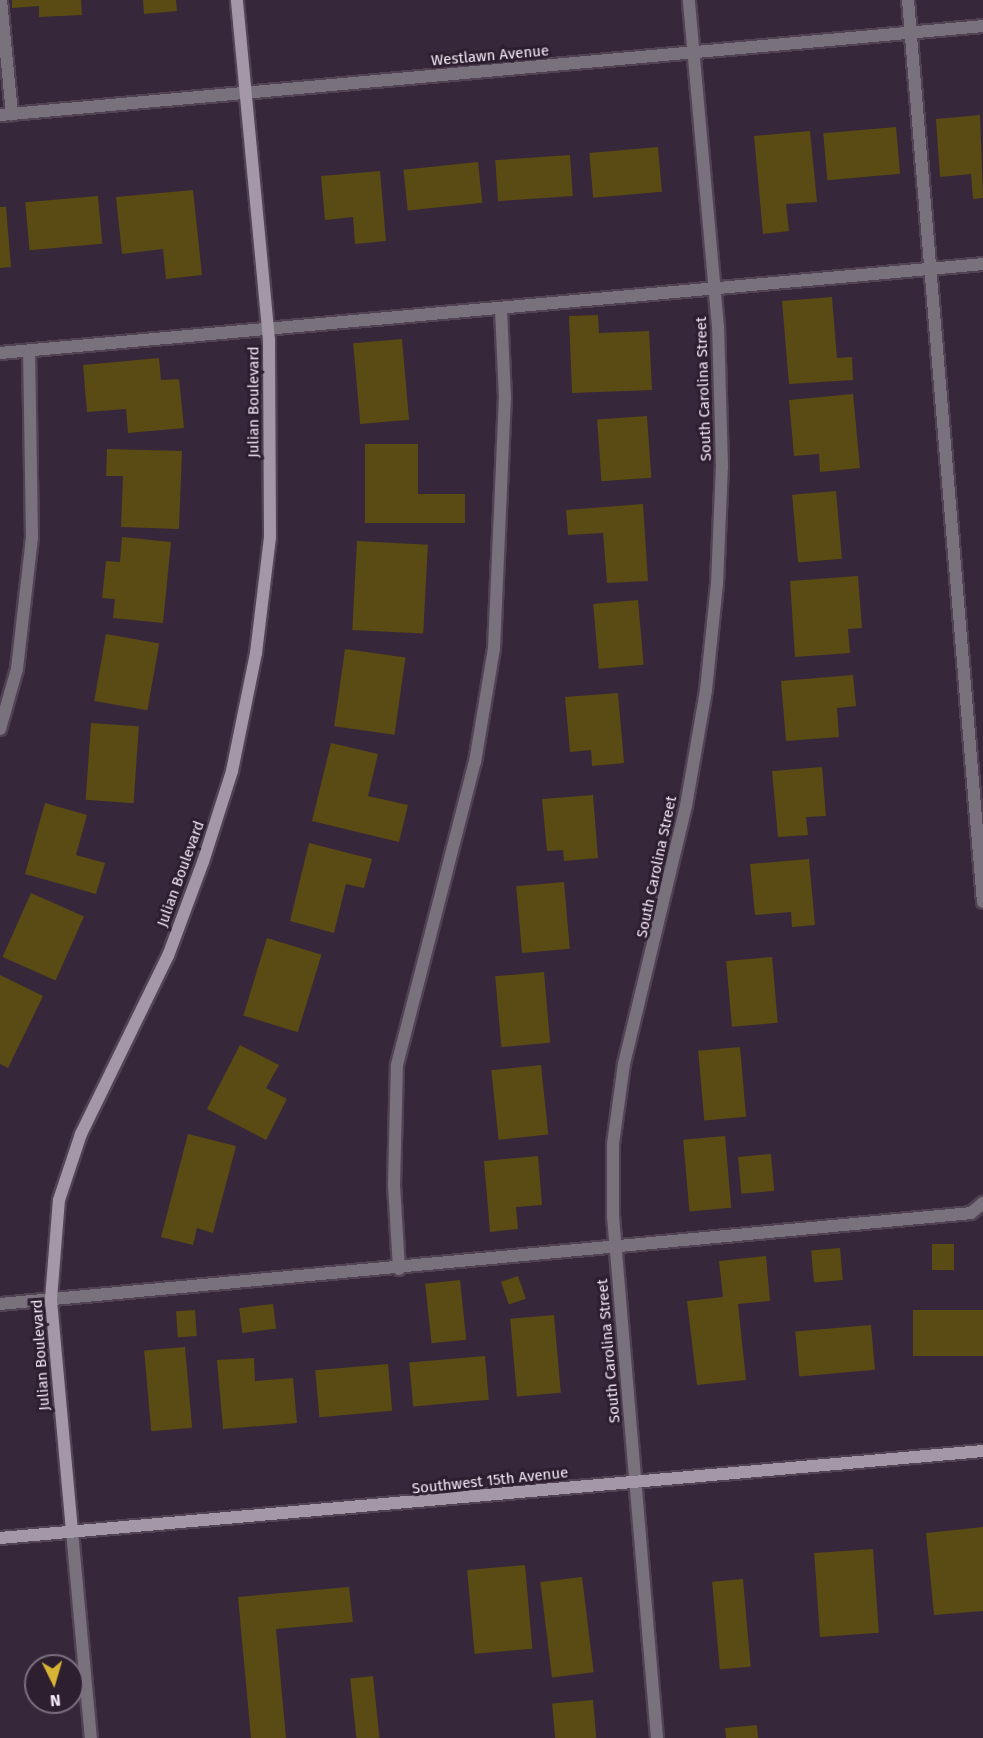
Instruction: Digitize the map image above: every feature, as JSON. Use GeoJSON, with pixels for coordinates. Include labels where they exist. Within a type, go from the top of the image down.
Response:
{"type":"FeatureCollection","features":[{"type":"Feature","properties":{"kind":"main road","name":"Julian Boulevard"},"geometry":{"type":"LineString","coordinates":[[72,1532],[51,1299],[58,1200],[81,1134],[168,956],[232,771],[256,653],[270,537],[268,330],[237,0]]}},
{"type":"Feature","properties":{"kind":"main road","name":"Southwest 15th Avenue"},"geometry":{"type":"LineString","coordinates":[[0,1538],[983,1451]]}},
{"type":"Feature","properties":{"kind":"street"},"geometry":{"type":"LineString","coordinates":[[1,0],[6,114]]}},
{"type":"Feature","properties":{"kind":"street","name":"South Carolina Street"},"geometry":{"type":"LineString","coordinates":[[657,1738],[616,1248],[613,1144],[624,1064],[686,806],[715,608],[722,467],[714,290],[689,0]]}},
{"type":"Feature","properties":{"kind":"street"},"geometry":{"type":"LineString","coordinates":[[908,0],[983,902]]}},
{"type":"Feature","properties":{"kind":"street","name":"Westlawn Avenue"},"geometry":{"type":"LineString","coordinates":[[6,114],[983,26]]}},
{"type":"Feature","properties":{"kind":"street"},"geometry":{"type":"LineString","coordinates":[[0,353],[983,264]]}},
{"type":"Feature","properties":{"kind":"street"},"geometry":{"type":"LineString","coordinates":[[399,1269],[394,1185],[397,1065],[475,762],[494,648],[505,398],[501,309]]}},
{"type":"Feature","properties":{"kind":"street"},"geometry":{"type":"LineString","coordinates":[[0,729],[17,669],[32,538],[29,351]]}},
{"type":"Feature","properties":{"kind":"street"},"geometry":{"type":"LineString","coordinates":[[0,1304],[399,1269],[971,1214],[983,1203]]}},
{"type":"Feature","properties":{"kind":"street","name":"Julian Boulevard"},"geometry":{"type":"LineString","coordinates":[[72,1532],[91,1738]]}},
{"type":"Feature","properties":{"kind":"building"},"geometry":{"type":"Polygon","coordinates":[[[12,0],[81,0],[82,15],[39,17],[39,6],[12,8],[12,0]]]}},
{"type":"Feature","properties":{"kind":"building"},"geometry":{"type":"Polygon","coordinates":[[[143,0],[176,0],[177,11],[144,14],[143,0]]]}},
{"type":"Feature","properties":{"kind":"building"},"geometry":{"type":"Polygon","coordinates":[[[980,115],[983,198],[973,199],[971,174],[940,177],[936,119],[980,115]]]}},
{"type":"Feature","properties":{"kind":"building"},"geometry":{"type":"Polygon","coordinates":[[[896,127],[900,174],[827,180],[823,133],[896,127]]]}},
{"type":"Feature","properties":{"kind":"building"},"geometry":{"type":"Polygon","coordinates":[[[810,131],[817,202],[786,204],[789,231],[763,234],[754,136],[810,131]]]}},
{"type":"Feature","properties":{"kind":"building"},"geometry":{"type":"Polygon","coordinates":[[[658,147],[662,192],[593,198],[589,153],[658,147]]]}},
{"type":"Feature","properties":{"kind":"building"},"geometry":{"type":"Polygon","coordinates":[[[570,155],[573,196],[498,201],[495,160],[570,155]]]}},
{"type":"Feature","properties":{"kind":"building"},"geometry":{"type":"Polygon","coordinates":[[[478,162],[482,203],[408,211],[403,170],[478,162]]]}},
{"type":"Feature","properties":{"kind":"building"},"geometry":{"type":"Polygon","coordinates":[[[380,171],[386,241],[355,244],[353,217],[325,220],[321,176],[380,171]]]}},
{"type":"Feature","properties":{"kind":"building"},"geometry":{"type":"Polygon","coordinates":[[[193,190],[202,275],[166,279],[163,249],[122,254],[116,197],[193,190]]]}},
{"type":"Feature","properties":{"kind":"building"},"geometry":{"type":"Polygon","coordinates":[[[98,196],[102,244],[29,250],[25,202],[98,196]]]}},
{"type":"Feature","properties":{"kind":"building"},"geometry":{"type":"Polygon","coordinates":[[[0,207],[6,207],[11,267],[0,268],[0,207]]]}},
{"type":"Feature","properties":{"kind":"building"},"geometry":{"type":"Polygon","coordinates":[[[832,297],[837,358],[852,357],[853,380],[789,384],[782,301],[832,297]]]}},
{"type":"Feature","properties":{"kind":"building"},"geometry":{"type":"Polygon","coordinates":[[[598,315],[599,333],[649,331],[652,390],[572,393],[569,316],[598,315]]]}},
{"type":"Feature","properties":{"kind":"building"},"geometry":{"type":"Polygon","coordinates":[[[402,339],[409,420],[360,424],[353,343],[402,339]]]}},
{"type":"Feature","properties":{"kind":"building"},"geometry":{"type":"Polygon","coordinates":[[[159,358],[161,380],[179,379],[184,428],[128,433],[126,409],[87,412],[83,365],[159,358]]]}},
{"type":"Feature","properties":{"kind":"building"},"geometry":{"type":"Polygon","coordinates":[[[853,394],[860,468],[820,472],[819,454],[794,456],[789,400],[853,394]]]}},
{"type":"Feature","properties":{"kind":"building"},"geometry":{"type":"Polygon","coordinates":[[[647,416],[651,478],[601,481],[597,419],[647,416]]]}},
{"type":"Feature","properties":{"kind":"building"},"geometry":{"type":"Polygon","coordinates":[[[365,444],[418,444],[418,494],[465,494],[465,523],[365,523],[365,444]]]}},
{"type":"Feature","properties":{"kind":"building"},"geometry":{"type":"Polygon","coordinates":[[[107,449],[182,451],[179,529],[121,527],[123,476],[106,476],[107,449]]]}},
{"type":"Feature","properties":{"kind":"building"},"geometry":{"type":"Polygon","coordinates":[[[836,491],[842,559],[798,563],[792,495],[836,491]]]}},
{"type":"Feature","properties":{"kind":"building"},"geometry":{"type":"Polygon","coordinates":[[[643,504],[648,581],[607,583],[603,533],[568,535],[566,510],[643,504]]]}},
{"type":"Feature","properties":{"kind":"building"},"geometry":{"type":"Polygon","coordinates":[[[122,537],[171,542],[163,623],[113,618],[115,599],[102,598],[106,561],[120,562],[122,537]]]}},
{"type":"Feature","properties":{"kind":"building"},"geometry":{"type":"Polygon","coordinates":[[[357,541],[428,545],[423,634],[352,630],[357,541]]]}},
{"type":"Feature","properties":{"kind":"building"},"geometry":{"type":"Polygon","coordinates":[[[858,576],[862,628],[848,629],[850,653],[795,657],[790,581],[858,576]]]}},
{"type":"Feature","properties":{"kind":"building"},"geometry":{"type":"Polygon","coordinates":[[[638,600],[644,665],[599,669],[593,604],[638,600]]]}},
{"type":"Feature","properties":{"kind":"building"},"geometry":{"type":"Polygon","coordinates":[[[106,634],[159,643],[147,710],[94,701],[106,634]]]}},
{"type":"Feature","properties":{"kind":"building"},"geometry":{"type":"Polygon","coordinates":[[[345,649],[405,657],[395,735],[334,726],[345,649]]]}},
{"type":"Feature","properties":{"kind":"building"},"geometry":{"type":"Polygon","coordinates":[[[853,675],[856,706],[837,708],[839,737],[786,741],[781,681],[853,675]]]}},
{"type":"Feature","properties":{"kind":"building"},"geometry":{"type":"Polygon","coordinates":[[[618,693],[624,763],[592,766],[591,750],[570,752],[565,697],[618,693]]]}},
{"type":"Feature","properties":{"kind":"building"},"geometry":{"type":"Polygon","coordinates":[[[91,723],[139,726],[134,803],[86,800],[91,723]]]}},
{"type":"Feature","properties":{"kind":"building"},"geometry":{"type":"Polygon","coordinates":[[[331,743],[378,754],[368,796],[408,805],[399,842],[312,821],[331,743]]]}},
{"type":"Feature","properties":{"kind":"building"},"geometry":{"type":"Polygon","coordinates":[[[822,767],[826,816],[806,817],[808,835],[778,837],[772,771],[822,767]]]}},
{"type":"Feature","properties":{"kind":"building"},"geometry":{"type":"Polygon","coordinates":[[[593,795],[598,858],[564,861],[563,850],[547,851],[542,799],[593,795]]]}},
{"type":"Feature","properties":{"kind":"building"},"geometry":{"type":"Polygon","coordinates":[[[45,803],[87,815],[76,855],[105,863],[96,894],[25,874],[45,803]]]}},
{"type":"Feature","properties":{"kind":"building"},"geometry":{"type":"Polygon","coordinates":[[[309,843],[372,859],[364,888],[346,884],[334,933],[290,921],[309,843]]]}},
{"type":"Feature","properties":{"kind":"building"},"geometry":{"type":"Polygon","coordinates":[[[809,859],[815,925],[792,927],[791,912],[755,915],[750,864],[809,859]]]}},
{"type":"Feature","properties":{"kind":"building"},"geometry":{"type":"Polygon","coordinates":[[[564,882],[570,949],[522,953],[516,886],[564,882]]]}},
{"type":"Feature","properties":{"kind":"building"},"geometry":{"type":"Polygon","coordinates":[[[31,893],[84,917],[56,981],[3,957],[31,893]]]}},
{"type":"Feature","properties":{"kind":"building"},"geometry":{"type":"Polygon","coordinates":[[[267,938],[322,955],[298,1032],[243,1015],[267,938]]]}},
{"type":"Feature","properties":{"kind":"building"},"geometry":{"type":"Polygon","coordinates":[[[772,957],[778,1023],[732,1027],[726,961],[772,957]]]}},
{"type":"Feature","properties":{"kind":"building"},"geometry":{"type":"Polygon","coordinates":[[[544,972],[550,1043],[501,1047],[495,976],[544,972]]]}},
{"type":"Feature","properties":{"kind":"building"},"geometry":{"type":"Polygon","coordinates":[[[0,975],[43,996],[8,1068],[0,1064],[0,975]]]}},
{"type":"Feature","properties":{"kind":"building"},"geometry":{"type":"Polygon","coordinates":[[[240,1045],[279,1065],[266,1088],[287,1099],[266,1140],[207,1109],[240,1045]]]}},
{"type":"Feature","properties":{"kind":"building"},"geometry":{"type":"Polygon","coordinates":[[[740,1047],[746,1117],[704,1120],[698,1051],[740,1047]]]}},
{"type":"Feature","properties":{"kind":"building"},"geometry":{"type":"Polygon","coordinates":[[[541,1065],[548,1135],[499,1140],[491,1070],[541,1065]]]}},
{"type":"Feature","properties":{"kind":"building"},"geometry":{"type":"Polygon","coordinates":[[[188,1134],[236,1146],[213,1233],[197,1228],[193,1245],[161,1237],[188,1134]]]}},
{"type":"Feature","properties":{"kind":"building"},"geometry":{"type":"Polygon","coordinates":[[[725,1136],[731,1208],[689,1211],[683,1140],[725,1136]]]}},
{"type":"Feature","properties":{"kind":"building"},"geometry":{"type":"Polygon","coordinates":[[[771,1154],[774,1191],[741,1194],[738,1157],[771,1154]]]}},
{"type":"Feature","properties":{"kind":"building"},"geometry":{"type":"Polygon","coordinates":[[[538,1156],[542,1205],[516,1207],[518,1229],[490,1232],[484,1161],[538,1156]]]}},
{"type":"Feature","properties":{"kind":"building"},"geometry":{"type":"Polygon","coordinates":[[[932,1244],[954,1244],[954,1270],[932,1270],[932,1244]]]}},
{"type":"Feature","properties":{"kind":"building"},"geometry":{"type":"Polygon","coordinates":[[[840,1248],[843,1280],[814,1282],[811,1251],[840,1248]]]}},
{"type":"Feature","properties":{"kind":"building"},"geometry":{"type":"Polygon","coordinates":[[[766,1256],[770,1301],[738,1304],[746,1380],[697,1385],[687,1301],[723,1297],[719,1261],[766,1256]]]}},
{"type":"Feature","properties":{"kind":"building"},"geometry":{"type":"Polygon","coordinates":[[[518,1276],[526,1299],[509,1305],[501,1282],[518,1276]]]}},
{"type":"Feature","properties":{"kind":"building"},"geometry":{"type":"Polygon","coordinates":[[[460,1280],[466,1340],[431,1343],[425,1284],[460,1280]]]}},
{"type":"Feature","properties":{"kind":"building"},"geometry":{"type":"Polygon","coordinates":[[[273,1304],[276,1329],[242,1333],[239,1308],[273,1304]]]}},
{"type":"Feature","properties":{"kind":"building"},"geometry":{"type":"Polygon","coordinates":[[[195,1310],[197,1336],[178,1337],[176,1311],[195,1310]]]}},
{"type":"Feature","properties":{"kind":"building"},"geometry":{"type":"Polygon","coordinates":[[[913,1310],[983,1310],[983,1356],[913,1356],[913,1310]]]}},
{"type":"Feature","properties":{"kind":"building"},"geometry":{"type":"Polygon","coordinates":[[[554,1315],[561,1393],[517,1397],[510,1319],[554,1315]]]}},
{"type":"Feature","properties":{"kind":"building"},"geometry":{"type":"Polygon","coordinates":[[[871,1325],[875,1370],[799,1376],[795,1332],[871,1325]]]}},
{"type":"Feature","properties":{"kind":"building"},"geometry":{"type":"Polygon","coordinates":[[[185,1347],[192,1428],[151,1431],[144,1351],[185,1347]]]}},
{"type":"Feature","properties":{"kind":"building"},"geometry":{"type":"Polygon","coordinates":[[[485,1356],[489,1400],[413,1406],[409,1363],[485,1356]]]}},
{"type":"Feature","properties":{"kind":"building"},"geometry":{"type":"Polygon","coordinates":[[[254,1358],[255,1381],[293,1378],[297,1423],[223,1429],[217,1360],[254,1358]]]}},
{"type":"Feature","properties":{"kind":"building"},"geometry":{"type":"Polygon","coordinates":[[[388,1364],[392,1411],[319,1417],[315,1370],[388,1364]]]}},
{"type":"Feature","properties":{"kind":"building"},"geometry":{"type":"Polygon","coordinates":[[[983,1527],[983,1611],[934,1615],[926,1533],[983,1527]]]}},
{"type":"Feature","properties":{"kind":"building"},"geometry":{"type":"Polygon","coordinates":[[[873,1549],[879,1633],[820,1637],[814,1553],[873,1549]]]}},
{"type":"Feature","properties":{"kind":"building"},"geometry":{"type":"Polygon","coordinates":[[[525,1565],[532,1649],[475,1654],[467,1570],[525,1565]]]}},
{"type":"Feature","properties":{"kind":"building"},"geometry":{"type":"Polygon","coordinates":[[[582,1577],[594,1672],[552,1677],[540,1582],[582,1577]]]}},
{"type":"Feature","properties":{"kind":"building"},"geometry":{"type":"Polygon","coordinates":[[[743,1579],[751,1667],[720,1669],[712,1582],[743,1579]]]}},
{"type":"Feature","properties":{"kind":"building"},"geometry":{"type":"Polygon","coordinates":[[[349,1587],[353,1622],[276,1629],[286,1738],[251,1738],[238,1597],[349,1587]]]}},
{"type":"Feature","properties":{"kind":"building"},"geometry":{"type":"Polygon","coordinates":[[[373,1676],[379,1738],[356,1738],[350,1678],[373,1676]]]}},
{"type":"Feature","properties":{"kind":"building"},"geometry":{"type":"Polygon","coordinates":[[[593,1700],[596,1738],[555,1738],[552,1704],[593,1700]]]}},
{"type":"Feature","properties":{"kind":"building"},"geometry":{"type":"Polygon","coordinates":[[[757,1725],[758,1738],[726,1738],[725,1728],[757,1725]]]}}]}
